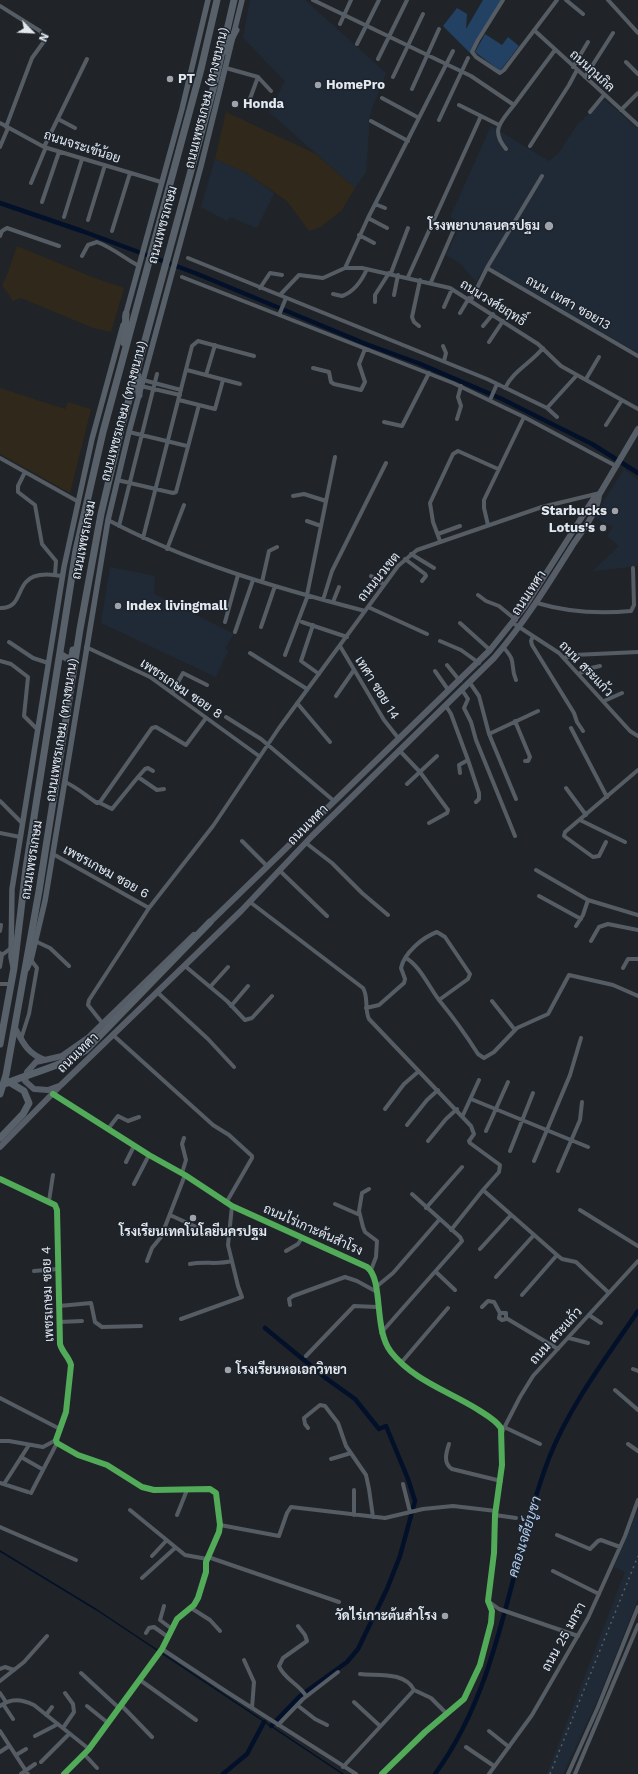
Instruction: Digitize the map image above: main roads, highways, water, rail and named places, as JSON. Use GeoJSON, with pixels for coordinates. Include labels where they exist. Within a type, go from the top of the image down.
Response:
{"type":"FeatureCollection","features":[{"type":"Feature","properties":{"kind":"highway","name":"ถนนเพชรเกษม"},"geometry":{"type":"LineString","coordinates":[[0,1044],[14,968],[26,868],[76,550],[103,432],[201,69],[217,0]]}},
{"type":"Feature","properties":{"kind":"highway","name":"ถนนเพชรเกษม"},"geometry":{"type":"LineString","coordinates":[[0,1094],[6,1075],[15,1028],[39,891],[84,606],[109,478],[220,61],[234,0]]}},
{"type":"Feature","properties":{"kind":"highway"},"geometry":{"type":"LineString","coordinates":[[220,61],[236,30]]}},
{"type":"Feature","properties":{"kind":"highway"},"geometry":{"type":"LineString","coordinates":[[124,356],[126,314]]}},
{"type":"Feature","properties":{"kind":"highway"},"geometry":{"type":"LineString","coordinates":[[138,366],[139,395]]}},
{"type":"Feature","properties":{"kind":"highway"},"geometry":{"type":"LineString","coordinates":[[60,654],[67,659],[72,656],[76,626],[84,606]]}},
{"type":"Feature","properties":{"kind":"highway"},"geometry":{"type":"LineString","coordinates":[[0,1086],[74,1058],[104,1033],[210,922]]}},
{"type":"Feature","properties":{"kind":"highway"},"geometry":{"type":"LineString","coordinates":[[0,1138],[23,1114],[29,1103],[24,1091],[8,1082]]}},
{"type":"Feature","properties":{"kind":"main road","name":"ถนนเพชรเกษม (ทางขนาน)"},"geometry":{"type":"LineString","coordinates":[[14,968],[11,957],[12,889],[62,576],[77,501],[145,241],[184,101],[208,0]]}},
{"type":"Feature","properties":{"kind":"main road","name":"ถนนเพชรเกษม (ทางขนาน)"},"geometry":{"type":"LineString","coordinates":[[24,974],[31,960],[53,854],[108,520],[129,432],[236,30],[242,0]]}},
{"type":"Feature","properties":{"kind":"main road","name":"ถนนเทศา"},"geometry":{"type":"LineString","coordinates":[[15,1028],[29,1052],[45,1060],[62,1056],[76,1048],[103,1024],[186,942],[210,922],[479,663],[537,603],[599,502],[600,494],[638,429]]}},
{"type":"Feature","properties":{"kind":"main road","name":"ถนนเทศา"},"geometry":{"type":"LineString","coordinates":[[0,1147],[61,1085],[250,902],[312,836],[399,750],[470,683],[503,647],[516,623],[594,498],[600,494]]}},
{"type":"Feature","properties":{"kind":"main road"},"geometry":{"type":"LineString","coordinates":[[304,830],[312,836]]}},
{"type":"Feature","properties":{"kind":"main road"},"geometry":{"type":"LineString","coordinates":[[279,854],[287,862]]}},
{"type":"Feature","properties":{"kind":"main road"},"geometry":{"type":"LineString","coordinates":[[45,1060],[36,1062],[27,1072],[25,1081],[29,1086],[41,1090],[61,1085]]}},
{"type":"Feature","properties":{"kind":"waterway"},"geometry":{"type":"LineString","coordinates":[[0,203],[82,231],[195,273],[366,344],[418,363],[502,399],[592,444],[638,473]]}},
{"type":"Feature","properties":{"kind":"waterway","name":"คลองเจดีย์บูชา"},"geometry":{"type":"LineString","coordinates":[[435,1774],[458,1738],[476,1700],[490,1661],[535,1498],[549,1458],[567,1419],[589,1382],[638,1311]]}},
{"type":"Feature","properties":{"kind":"waterway"},"geometry":{"type":"LineString","coordinates":[[265,1328],[327,1379],[355,1399],[379,1429],[386,1426],[408,1479],[415,1501],[400,1556],[387,1589],[358,1649],[347,1662],[300,1696],[271,1726]]}},
{"type":"Feature","properties":{"kind":"waterway"},"geometry":{"type":"LineString","coordinates":[[0,1551],[97,1610],[343,1774]]}},
{"type":"Feature","properties":{"kind":"waterway"},"geometry":{"type":"LineString","coordinates":[[223,1774],[247,1754],[264,1722]]}},
{"type":"Feature","properties":{"kind":"railway"},"geometry":{"type":"LineString","coordinates":[[550,1774],[638,1556]]}},
{"type":"Feature","properties":{"kind":"place","name":"PT"},"geometry":{"type":"Point","coordinates":[170,79]}},
{"type":"Feature","properties":{"kind":"place","name":"HomePro"},"geometry":{"type":"Point","coordinates":[318,85]}},
{"type":"Feature","properties":{"kind":"place","name":"Honda"},"geometry":{"type":"Point","coordinates":[235,104]}},
{"type":"Feature","properties":{"kind":"place","name":"โรงพยาบาลนครปฐม"},"geometry":{"type":"Point","coordinates":[549,226]}},
{"type":"Feature","properties":{"kind":"place","name":"Starbucks"},"geometry":{"type":"Point","coordinates":[615,511]}},
{"type":"Feature","properties":{"kind":"place","name":"Lotus's"},"geometry":{"type":"Point","coordinates":[603,528]}},
{"type":"Feature","properties":{"kind":"place","name":"Index livingmall"},"geometry":{"type":"Point","coordinates":[118,606]}},
{"type":"Feature","properties":{"kind":"place","name":"โรงเรียนเทคโนโลยีนครปฐม"},"geometry":{"type":"Point","coordinates":[193,1218]}},
{"type":"Feature","properties":{"kind":"place","name":"โรงเรียนหอเอกวิทยา"},"geometry":{"type":"Point","coordinates":[228,1370]}},
{"type":"Feature","properties":{"kind":"place","name":"วัดไร่เกาะต้นสำโรง"},"geometry":{"type":"Point","coordinates":[445,1616]}}]}
